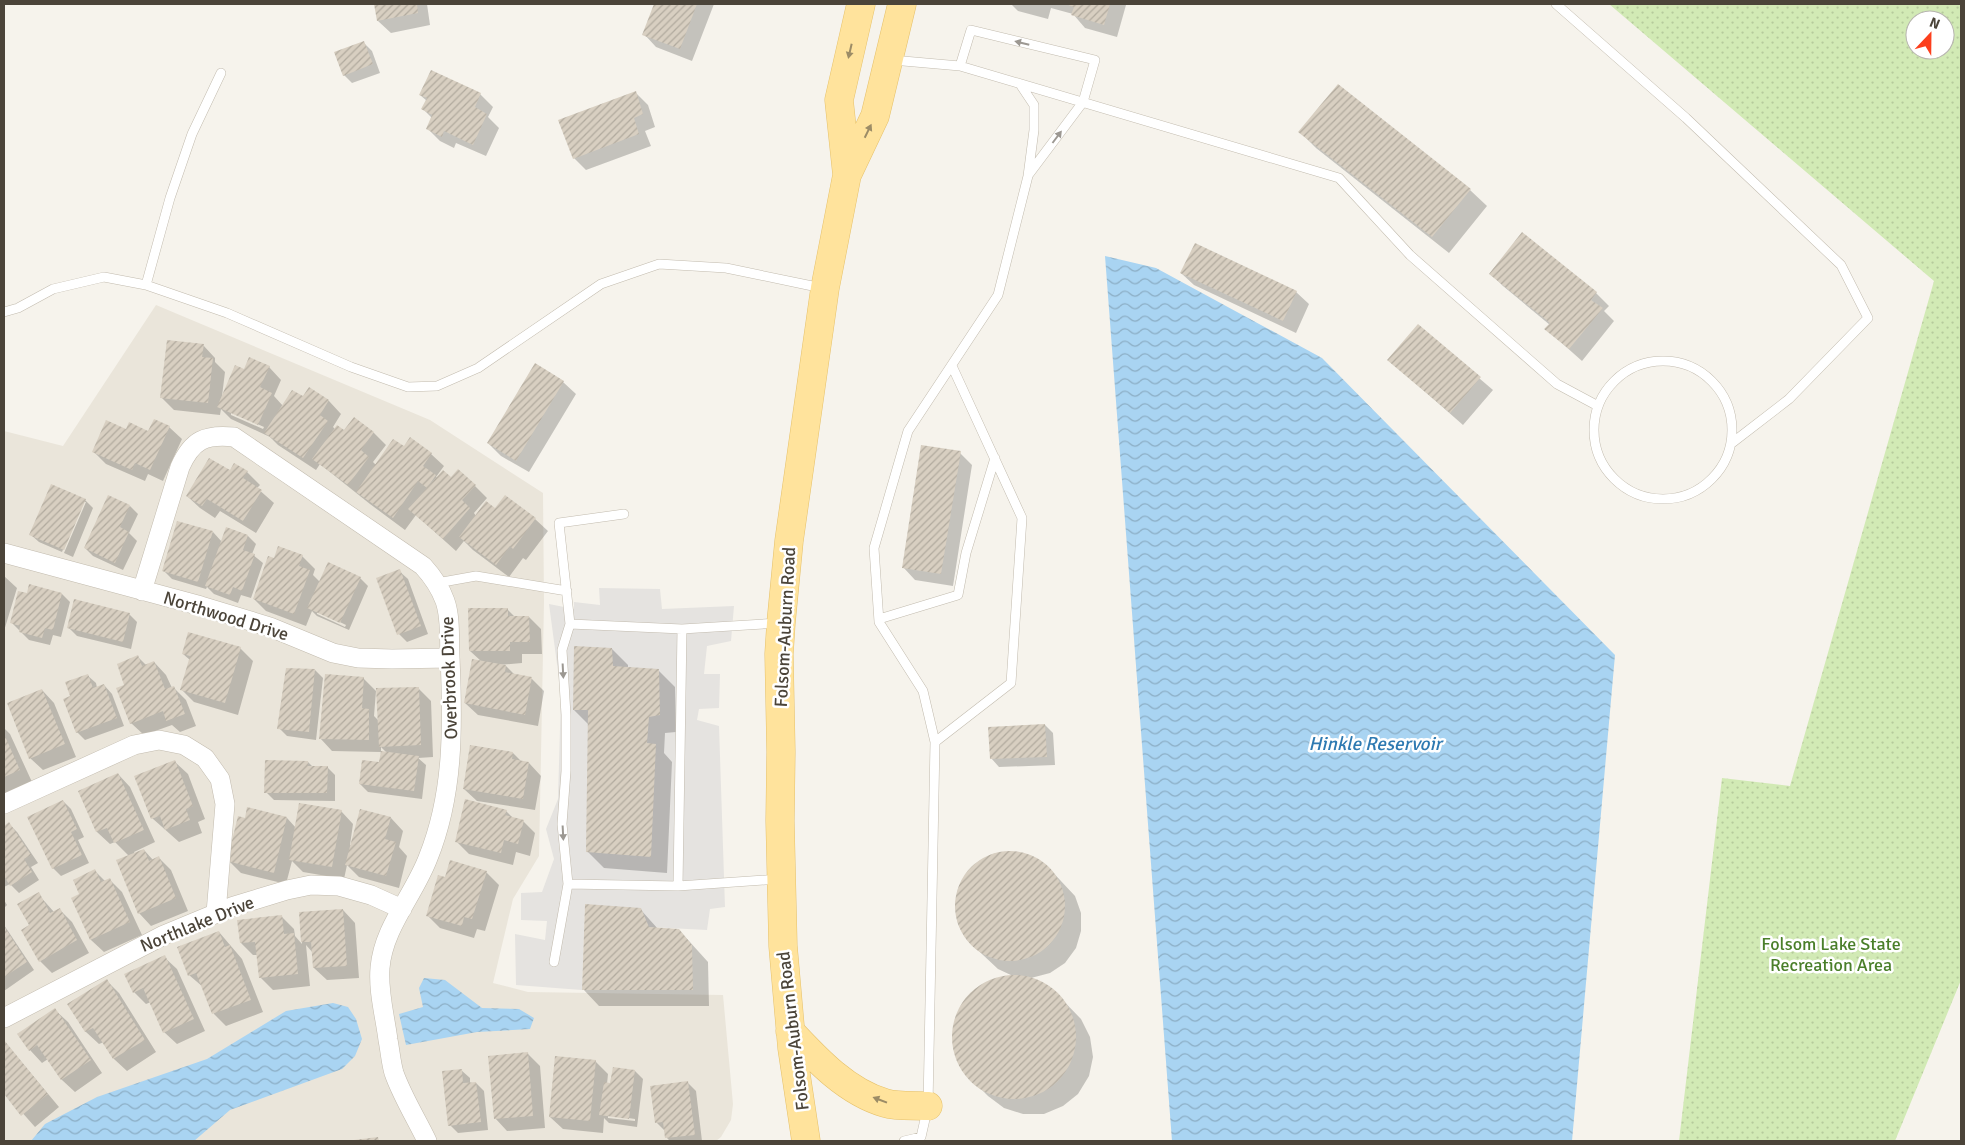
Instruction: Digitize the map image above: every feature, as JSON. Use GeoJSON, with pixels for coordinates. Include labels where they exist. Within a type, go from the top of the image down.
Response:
{"type":"FeatureCollection","features":[{"type":"Feature","properties":{"kind":"main road"},"geometry":{"type":"LineString","coordinates":[[847,175],[838,100],[861,4]]}},
{"type":"Feature","properties":{"kind":"main road"},"geometry":{"type":"LineString","coordinates":[[847,175],[875,116],[902,4]]}},
{"type":"Feature","properties":{"kind":"main road","name":"Folsom-Auburn Road"},"geometry":{"type":"LineString","coordinates":[[806,1141],[790,1031],[783,946],[779,654],[789,541],[825,288],[847,175]]}},
{"type":"Feature","properties":{"kind":"main road"},"geometry":{"type":"LineString","coordinates":[[790,1031],[813,1056],[854,1090],[886,1103],[928,1106]]}},
{"type":"Feature","properties":{"kind":"street","name":"Overbrook Drive"},"geometry":{"type":"LineString","coordinates":[[142,590],[180,466],[187,451],[200,440],[217,435],[234,437],[424,566],[437,583],[446,603],[450,658],[452,703],[451,759],[447,795],[439,829],[428,860],[384,948],[380,968],[380,990],[394,1073],[427,1141]]}},
{"type":"Feature","properties":{"kind":"street","name":"Northwood Drive"},"geometry":{"type":"LineString","coordinates":[[4,553],[270,627],[333,653],[358,658],[450,658]]}},
{"type":"Feature","properties":{"kind":"street"},"geometry":{"type":"LineString","coordinates":[[4,804],[134,746],[159,740],[184,745],[205,758],[220,779],[225,804],[216,913]]}},
{"type":"Feature","properties":{"kind":"street","name":"Northlake Drive"},"geometry":{"type":"LineString","coordinates":[[4,1018],[123,954],[164,935],[234,906],[287,890],[311,885],[339,886],[371,895],[402,910]]}},
{"type":"Feature","properties":{"kind":"lane"},"geometry":{"type":"LineString","coordinates":[[1556,4],[1686,118],[1841,265],[1868,318],[1789,399],[1732,443]]}},
{"type":"Feature","properties":{"kind":"lane"},"geometry":{"type":"LineString","coordinates":[[960,66],[971,30],[1095,60],[1083,102],[1028,176]]}},
{"type":"Feature","properties":{"kind":"lane"},"geometry":{"type":"LineString","coordinates":[[889,59],[960,66],[1339,178],[1410,255],[1556,384],[1598,406]]}},
{"type":"Feature","properties":{"kind":"lane"},"geometry":{"type":"LineString","coordinates":[[146,285],[170,198],[192,134],[221,73]]}},
{"type":"Feature","properties":{"kind":"lane"},"geometry":{"type":"LineString","coordinates":[[904,1141],[921,1137],[928,1106],[935,742],[923,691],[878,619],[874,548],[908,430],[998,295],[1028,176],[1034,130],[1034,105],[1020,84]]}},
{"type":"Feature","properties":{"kind":"lane"},"geometry":{"type":"LineString","coordinates":[[4,312],[18,308],[53,289],[104,277],[146,285],[227,314],[352,368],[408,386],[437,386],[478,368],[601,284],[659,264],[726,268],[825,288]]}},
{"type":"Feature","properties":{"kind":"lane"},"geometry":{"type":"LineString","coordinates":[[1670,361],[1692,367],[1711,380],[1725,398],[1732,420],[1732,443],[1724,464],[1710,482],[1691,494],[1668,500],[1645,497],[1624,488],[1608,472],[1597,452],[1594,429],[1598,406],[1609,387],[1626,371],[1647,362],[1670,361]]}},
{"type":"Feature","properties":{"kind":"lane"},"geometry":{"type":"LineString","coordinates":[[935,742],[1011,683],[1022,518],[952,366]]}},
{"type":"Feature","properties":{"kind":"lane"},"geometry":{"type":"LineString","coordinates":[[878,619],[958,595],[966,553],[995,458]]}},
{"type":"Feature","properties":{"kind":"lane"},"geometry":{"type":"LineString","coordinates":[[554,962],[568,884],[562,824],[566,771],[566,715],[562,650],[570,624],[559,522],[624,514]]}},
{"type":"Feature","properties":{"kind":"lane"},"geometry":{"type":"LineString","coordinates":[[437,583],[476,576],[567,591]]}},
{"type":"Feature","properties":{"kind":"lane"},"geometry":{"type":"LineString","coordinates":[[570,624],[682,629],[781,623]]}},
{"type":"Feature","properties":{"kind":"lane"},"geometry":{"type":"LineString","coordinates":[[678,886],[682,629]]}},
{"type":"Feature","properties":{"kind":"lane"},"geometry":{"type":"LineString","coordinates":[[568,884],[678,886],[781,879]]}},
{"type":"Feature","properties":{"kind":"shaded area"},"geometry":{"type":"Polygon","coordinates":[[[156,305],[430,420],[543,493],[544,602],[539,856],[513,899],[493,983],[528,992],[723,995],[733,1104],[731,1120],[721,1137],[716,1141],[4,1141],[4,431],[63,446],[156,305]]]}},
{"type":"Feature","properties":{"kind":"shaded area"},"geometry":{"type":"Polygon","coordinates":[[[599,588],[660,589],[662,609],[734,606],[731,641],[707,646],[704,674],[720,674],[719,708],[699,709],[697,720],[719,726],[725,907],[710,909],[707,930],[649,927],[585,904],[582,990],[516,985],[515,934],[545,940],[547,921],[521,920],[521,893],[542,892],[554,859],[546,829],[558,799],[561,694],[549,604],[574,609],[574,602],[600,605],[599,588]]]}},
{"type":"Feature","properties":{"kind":"green space","name":"Folsom Lake State Recreation Area"},"geometry":{"type":"Polygon","coordinates":[[[1609,4],[1961,4],[1961,980],[1895,1141],[1679,1141],[1722,778],[1790,786],[1934,281],[1609,4]]]}},
{"type":"Feature","properties":{"kind":"water","name":"Hinkle Reservoir"},"geometry":{"type":"Polygon","coordinates":[[[1105,256],[1156,268],[1322,358],[1615,655],[1572,1141],[1172,1141],[1105,256]]]}},
{"type":"Feature","properties":{"kind":"water"},"geometry":{"type":"Polygon","coordinates":[[[424,978],[445,980],[482,1008],[519,1009],[534,1018],[530,1029],[477,1032],[406,1045],[399,1014],[423,1007],[419,988],[424,978]]]}},
{"type":"Feature","properties":{"kind":"water"},"geometry":{"type":"Polygon","coordinates":[[[333,1003],[348,1007],[356,1019],[362,1039],[355,1056],[342,1069],[230,1110],[194,1141],[31,1141],[45,1124],[97,1097],[207,1059],[286,1011],[333,1003]]]}},
{"type":"Feature","properties":{"kind":"building"},"geometry":{"type":"Polygon","coordinates":[[[374,4],[417,4],[418,13],[377,21],[374,4]]]}},
{"type":"Feature","properties":{"kind":"building"},"geometry":{"type":"Polygon","coordinates":[[[654,4],[697,4],[680,49],[642,35],[654,4]]]}},
{"type":"Feature","properties":{"kind":"building"},"geometry":{"type":"Polygon","coordinates":[[[1065,4],[1110,4],[1104,25],[1071,15],[1074,7],[1065,4]]]}},
{"type":"Feature","properties":{"kind":"building"},"geometry":{"type":"Polygon","coordinates":[[[364,41],[373,64],[343,76],[334,52],[364,41]]]}},
{"type":"Feature","properties":{"kind":"building"},"geometry":{"type":"Polygon","coordinates":[[[431,70],[481,93],[475,107],[487,114],[473,145],[444,131],[442,137],[426,129],[432,115],[421,109],[427,98],[419,95],[431,70]]]}},
{"type":"Feature","properties":{"kind":"building"},"geometry":{"type":"Polygon","coordinates":[[[1338,84],[1471,189],[1432,237],[1298,132],[1338,84]]]}},
{"type":"Feature","properties":{"kind":"building"},"geometry":{"type":"Polygon","coordinates":[[[636,91],[643,114],[634,118],[639,134],[573,159],[558,120],[636,91]]]}},
{"type":"Feature","properties":{"kind":"building"},"geometry":{"type":"Polygon","coordinates":[[[1522,232],[1597,292],[1591,300],[1603,308],[1569,349],[1544,329],[1550,323],[1489,274],[1522,232]]]}},
{"type":"Feature","properties":{"kind":"building"},"geometry":{"type":"Polygon","coordinates":[[[1195,243],[1297,291],[1283,321],[1180,273],[1195,243]]]}},
{"type":"Feature","properties":{"kind":"building"},"geometry":{"type":"Polygon","coordinates":[[[1418,324],[1481,377],[1450,413],[1387,360],[1418,324]]]}},
{"type":"Feature","properties":{"kind":"building"},"geometry":{"type":"Polygon","coordinates":[[[167,340],[204,344],[202,357],[213,358],[208,403],[160,398],[167,340]]]}},
{"type":"Feature","properties":{"kind":"building"},"geometry":{"type":"Polygon","coordinates":[[[249,357],[270,366],[260,387],[272,393],[258,425],[217,407],[235,365],[244,369],[249,357]]]}},
{"type":"Feature","properties":{"kind":"building"},"geometry":{"type":"Polygon","coordinates":[[[535,363],[564,381],[516,461],[487,443],[535,363]]]}},
{"type":"Feature","properties":{"kind":"building"},"geometry":{"type":"Polygon","coordinates":[[[309,387],[329,400],[320,415],[328,421],[303,458],[264,433],[292,390],[303,396],[309,387]]]}},
{"type":"Feature","properties":{"kind":"building"},"geometry":{"type":"Polygon","coordinates":[[[354,417],[374,432],[361,450],[369,457],[348,485],[312,459],[337,425],[344,430],[354,417]]]}},
{"type":"Feature","properties":{"kind":"building"},"geometry":{"type":"Polygon","coordinates":[[[154,419],[170,426],[150,470],[135,463],[132,470],[92,452],[106,420],[126,429],[129,422],[148,431],[154,419]]]}},
{"type":"Feature","properties":{"kind":"building"},"geometry":{"type":"Polygon","coordinates":[[[410,437],[432,453],[423,466],[436,475],[427,488],[418,481],[393,518],[356,492],[393,439],[404,446],[410,437]]]}},
{"type":"Feature","properties":{"kind":"building"},"geometry":{"type":"Polygon","coordinates":[[[921,445],[961,451],[941,574],[902,568],[921,445]]]}},
{"type":"Feature","properties":{"kind":"building"},"geometry":{"type":"Polygon","coordinates":[[[209,458],[230,470],[234,463],[248,471],[243,478],[262,490],[243,521],[207,499],[202,506],[186,496],[209,458]]]}},
{"type":"Feature","properties":{"kind":"building"},"geometry":{"type":"Polygon","coordinates":[[[458,469],[476,485],[462,500],[470,508],[443,539],[408,509],[443,470],[451,477],[458,469]]]}},
{"type":"Feature","properties":{"kind":"building"},"geometry":{"type":"Polygon","coordinates":[[[51,484],[86,499],[64,550],[29,535],[51,484]]]}},
{"type":"Feature","properties":{"kind":"building"},"geometry":{"type":"Polygon","coordinates":[[[108,495],[130,505],[120,527],[129,532],[115,563],[84,548],[108,495]]]}},
{"type":"Feature","properties":{"kind":"building"},"geometry":{"type":"Polygon","coordinates":[[[505,495],[536,518],[513,549],[510,546],[496,565],[459,537],[486,501],[495,508],[505,495]]]}},
{"type":"Feature","properties":{"kind":"building"},"geometry":{"type":"Polygon","coordinates":[[[177,521],[213,531],[198,582],[162,571],[177,521]]]}},
{"type":"Feature","properties":{"kind":"building"},"geometry":{"type":"Polygon","coordinates":[[[226,527],[248,535],[243,550],[255,554],[242,591],[233,587],[230,595],[205,586],[226,527]]]}},
{"type":"Feature","properties":{"kind":"building"},"geometry":{"type":"Polygon","coordinates":[[[278,546],[303,555],[299,566],[310,570],[294,614],[253,599],[268,556],[274,558],[278,546]]]}},
{"type":"Feature","properties":{"kind":"building"},"geometry":{"type":"Polygon","coordinates":[[[328,562],[361,577],[340,623],[307,608],[328,562]]]}},
{"type":"Feature","properties":{"kind":"building"},"geometry":{"type":"Polygon","coordinates":[[[400,569],[421,626],[397,635],[376,578],[400,569]]]}},
{"type":"Feature","properties":{"kind":"building"},"geometry":{"type":"Polygon","coordinates":[[[29,584],[62,593],[53,630],[45,628],[42,638],[19,632],[20,626],[10,623],[18,591],[27,593],[29,584]]]}},
{"type":"Feature","properties":{"kind":"building"},"geometry":{"type":"Polygon","coordinates":[[[74,599],[130,613],[123,642],[67,628],[74,599]]]}},
{"type":"Feature","properties":{"kind":"building"},"geometry":{"type":"Polygon","coordinates":[[[468,608],[508,608],[508,616],[529,616],[530,642],[510,642],[510,651],[469,651],[468,608]]]}},
{"type":"Feature","properties":{"kind":"building"},"geometry":{"type":"Polygon","coordinates":[[[188,632],[241,647],[225,703],[180,690],[190,656],[182,654],[188,632]]]}},
{"type":"Feature","properties":{"kind":"building"},"geometry":{"type":"Polygon","coordinates":[[[574,646],[612,648],[613,666],[659,669],[660,715],[649,717],[647,743],[656,744],[651,857],[586,852],[588,710],[573,710],[574,646]]]}},
{"type":"Feature","properties":{"kind":"building"},"geometry":{"type":"Polygon","coordinates":[[[138,655],[142,666],[154,661],[165,689],[174,686],[185,714],[166,721],[163,711],[130,724],[116,688],[124,685],[117,664],[138,655]]]}},
{"type":"Feature","properties":{"kind":"building"},"geometry":{"type":"Polygon","coordinates":[[[472,659],[506,665],[505,672],[532,677],[525,715],[464,703],[472,659]]]}},
{"type":"Feature","properties":{"kind":"building"},"geometry":{"type":"Polygon","coordinates":[[[286,668],[315,669],[309,732],[277,729],[286,668]]]}},
{"type":"Feature","properties":{"kind":"building"},"geometry":{"type":"Polygon","coordinates":[[[88,674],[93,688],[104,684],[117,718],[76,733],[63,699],[70,696],[65,682],[88,674]]]}},
{"type":"Feature","properties":{"kind":"building"},"geometry":{"type":"Polygon","coordinates":[[[325,674],[364,677],[362,708],[369,709],[369,740],[319,739],[325,674]]]}},
{"type":"Feature","properties":{"kind":"building"},"geometry":{"type":"Polygon","coordinates":[[[419,687],[421,745],[379,747],[376,688],[419,687]]]}},
{"type":"Feature","properties":{"kind":"building"},"geometry":{"type":"Polygon","coordinates":[[[42,689],[65,744],[29,759],[7,703],[42,689]]]}},
{"type":"Feature","properties":{"kind":"building"},"geometry":{"type":"Polygon","coordinates":[[[1045,724],[1047,757],[990,759],[988,727],[1045,724]]]}},
{"type":"Feature","properties":{"kind":"building"},"geometry":{"type":"Polygon","coordinates":[[[4,734],[20,770],[4,777],[4,734]]]}},
{"type":"Feature","properties":{"kind":"building"},"geometry":{"type":"Polygon","coordinates":[[[470,745],[513,752],[512,759],[529,762],[523,799],[463,789],[470,745]]]}},
{"type":"Feature","properties":{"kind":"building"},"geometry":{"type":"Polygon","coordinates":[[[381,751],[419,756],[414,791],[359,784],[362,760],[379,762],[381,751]]]}},
{"type":"Feature","properties":{"kind":"building"},"geometry":{"type":"Polygon","coordinates":[[[175,760],[193,806],[186,809],[190,820],[165,830],[160,816],[151,819],[134,776],[175,760]]]}},
{"type":"Feature","properties":{"kind":"building"},"geometry":{"type":"Polygon","coordinates":[[[265,760],[308,761],[308,766],[328,766],[327,793],[264,793],[265,760]]]}},
{"type":"Feature","properties":{"kind":"building"},"geometry":{"type":"Polygon","coordinates":[[[118,773],[144,830],[114,843],[107,828],[96,832],[78,791],[118,773]]]}},
{"type":"Feature","properties":{"kind":"building"},"geometry":{"type":"Polygon","coordinates":[[[465,799],[507,810],[505,815],[524,820],[518,844],[504,840],[501,853],[455,842],[465,799]]]}},
{"type":"Feature","properties":{"kind":"building"},"geometry":{"type":"Polygon","coordinates":[[[63,800],[77,829],[71,832],[82,855],[52,869],[27,817],[63,800]]]}},
{"type":"Feature","properties":{"kind":"building"},"geometry":{"type":"Polygon","coordinates":[[[299,803],[342,810],[332,867],[289,860],[299,803]]]}},
{"type":"Feature","properties":{"kind":"building"},"geometry":{"type":"Polygon","coordinates":[[[247,807],[287,817],[274,873],[227,861],[238,816],[245,818],[247,807]]]}},
{"type":"Feature","properties":{"kind":"building"},"geometry":{"type":"Polygon","coordinates":[[[360,809],[391,817],[385,839],[396,842],[386,876],[345,865],[360,809]]]}},
{"type":"Feature","properties":{"kind":"building"},"geometry":{"type":"Polygon","coordinates":[[[9,822],[31,855],[24,859],[32,872],[10,886],[4,876],[4,826],[9,822]]]}},
{"type":"Feature","properties":{"kind":"building"},"geometry":{"type":"Polygon","coordinates":[[[144,849],[149,861],[159,856],[176,898],[138,914],[116,860],[144,849]]]}},
{"type":"Feature","properties":{"kind":"building"},"geometry":{"type":"Polygon","coordinates":[[[1010,851],[1031,855],[1049,867],[1061,885],[1065,906],[1061,927],[1049,945],[1031,957],[1010,961],[989,957],[971,945],[959,927],[955,906],[959,885],[971,867],[989,855],[1010,851]]]}},
{"type":"Feature","properties":{"kind":"building"},"geometry":{"type":"Polygon","coordinates":[[[450,860],[487,871],[472,919],[464,917],[462,926],[426,916],[438,875],[445,877],[450,860]]]}},
{"type":"Feature","properties":{"kind":"building"},"geometry":{"type":"Polygon","coordinates":[[[95,869],[101,882],[110,878],[130,922],[90,940],[71,898],[79,894],[73,880],[95,869]]]}},
{"type":"Feature","properties":{"kind":"building"},"geometry":{"type":"Polygon","coordinates":[[[39,892],[50,913],[60,908],[77,940],[39,962],[21,930],[29,925],[17,904],[39,892]]]}},
{"type":"Feature","properties":{"kind":"building"},"geometry":{"type":"Polygon","coordinates":[[[585,904],[641,908],[649,927],[679,929],[692,945],[693,990],[582,990],[585,904]]]}},
{"type":"Feature","properties":{"kind":"building"},"geometry":{"type":"Polygon","coordinates":[[[343,909],[347,966],[313,968],[311,942],[301,942],[299,912],[343,909]]]}},
{"type":"Feature","properties":{"kind":"building"},"geometry":{"type":"Polygon","coordinates":[[[282,915],[284,934],[294,933],[298,974],[259,978],[255,942],[240,943],[237,920],[282,915]]]}},
{"type":"Feature","properties":{"kind":"building"},"geometry":{"type":"Polygon","coordinates":[[[4,926],[27,962],[4,977],[4,926]]]}},
{"type":"Feature","properties":{"kind":"building"},"geometry":{"type":"Polygon","coordinates":[[[219,931],[225,947],[230,945],[251,1000],[212,1014],[196,973],[188,976],[177,947],[219,931]]]}},
{"type":"Feature","properties":{"kind":"building"},"geometry":{"type":"Polygon","coordinates":[[[165,955],[194,1019],[163,1033],[143,988],[133,993],[124,974],[165,955]]]}},
{"type":"Feature","properties":{"kind":"building"},"geometry":{"type":"Polygon","coordinates":[[[1014,975],[1038,980],[1058,993],[1071,1013],[1076,1037],[1071,1061],[1058,1081],[1038,1094],[1014,1099],[990,1094],[970,1081],[957,1061],[952,1037],[957,1013],[970,993],[990,980],[1014,975]]]}},
{"type":"Feature","properties":{"kind":"building"},"geometry":{"type":"Polygon","coordinates":[[[107,979],[145,1040],[113,1059],[93,1028],[85,1032],[67,1004],[107,979]]]}},
{"type":"Feature","properties":{"kind":"building"},"geometry":{"type":"Polygon","coordinates":[[[55,1008],[91,1060],[61,1080],[37,1045],[29,1051],[17,1034],[55,1008]]]}},
{"type":"Feature","properties":{"kind":"building"},"geometry":{"type":"Polygon","coordinates":[[[4,1040],[48,1094],[21,1116],[4,1094],[4,1040]]]}},
{"type":"Feature","properties":{"kind":"building"},"geometry":{"type":"Polygon","coordinates":[[[528,1052],[533,1116],[494,1119],[488,1056],[528,1052]]]}},
{"type":"Feature","properties":{"kind":"building"},"geometry":{"type":"Polygon","coordinates":[[[555,1056],[596,1060],[590,1121],[549,1117],[555,1056]]]}},
{"type":"Feature","properties":{"kind":"building"},"geometry":{"type":"Polygon","coordinates":[[[613,1067],[635,1070],[629,1119],[599,1115],[604,1082],[610,1083],[613,1067]]]}},
{"type":"Feature","properties":{"kind":"building"},"geometry":{"type":"Polygon","coordinates":[[[462,1069],[463,1083],[476,1082],[481,1122],[448,1126],[442,1071],[462,1069]]]}},
{"type":"Feature","properties":{"kind":"building"},"geometry":{"type":"Polygon","coordinates":[[[688,1081],[695,1135],[665,1138],[663,1122],[655,1123],[650,1086],[688,1081]]]}},
{"type":"Feature","properties":{"kind":"building"},"geometry":{"type":"Polygon","coordinates":[[[378,1137],[379,1141],[354,1141],[354,1140],[378,1137]]]}}]}
